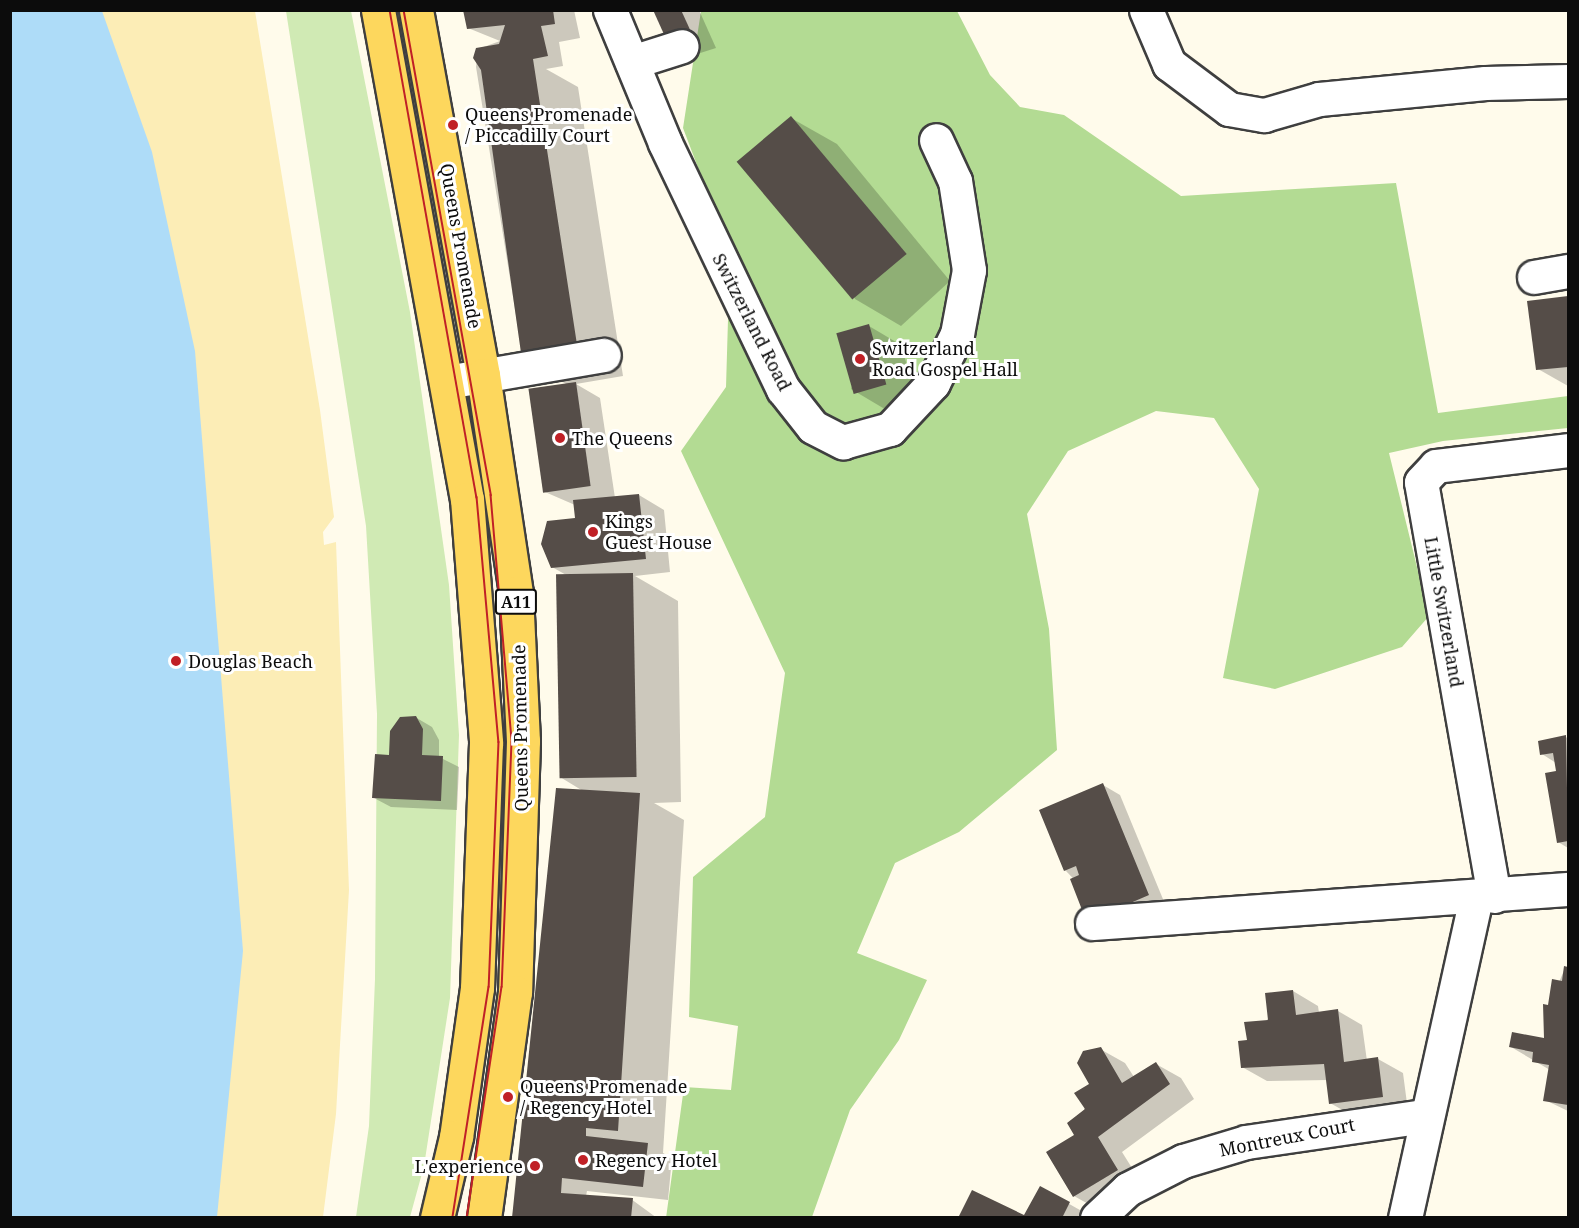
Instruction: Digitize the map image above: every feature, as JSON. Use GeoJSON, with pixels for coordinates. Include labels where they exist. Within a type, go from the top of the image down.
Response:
{"type":"FeatureCollection","features":[{"type":"Feature","properties":{"kind":"main road","name":"Queens Promenade"},"geometry":{"type":"LineString","coordinates":[[378,10],[447,382],[478,596],[486,743],[477,988],[445,1186],[437,1218]]}},
{"type":"Feature","properties":{"kind":"main road","name":"Queens Promenade"},"geometry":{"type":"LineString","coordinates":[[416,10],[483,375],[516,593],[523,741],[515,992],[483,1211]]}},
{"type":"Feature","properties":{"kind":"street","name":"Switzerland Road"},"geometry":{"type":"LineString","coordinates":[[610,10],[783,389],[813,427],[843,442],[890,429],[933,383],[957,334],[969,270],[955,182],[936,140]]}},
{"type":"Feature","properties":{"kind":"street"},"geometry":{"type":"LineString","coordinates":[[1146,10],[1169,64],[1229,109],[1264,115],[1319,99],[1485,83],[1569,81]]}},
{"type":"Feature","properties":{"kind":"street"},"geometry":{"type":"LineString","coordinates":[[632,62],[682,46]]}},
{"type":"Feature","properties":{"kind":"street"},"geometry":{"type":"LineString","coordinates":[[1534,277],[1569,271]]}},
{"type":"Feature","properties":{"kind":"street"},"geometry":{"type":"LineString","coordinates":[[447,382],[604,355]]}},
{"type":"Feature","properties":{"kind":"street","name":"Little Switzerland"},"geometry":{"type":"LineString","coordinates":[[1485,898],[1420,482],[1436,465],[1569,450]]}},
{"type":"Feature","properties":{"kind":"street"},"geometry":{"type":"LineString","coordinates":[[1092,923],[1485,898],[1569,889]]}},
{"type":"Feature","properties":{"kind":"street"},"geometry":{"type":"LineString","coordinates":[[1405,1218],[1424,1116],[1485,898]]}},
{"type":"Feature","properties":{"kind":"street","name":"Montreux Court"},"geometry":{"type":"LineString","coordinates":[[1097,1218],[1128,1189],[1183,1161],[1245,1142],[1424,1116]]}},
{"type":"Feature","properties":{"kind":"green space"},"geometry":{"type":"Polygon","coordinates":[[[286,11],[351,11],[410,312],[449,585],[459,735],[450,998],[424,1166],[410,1217],[356,1217],[369,1126],[375,979],[377,714],[366,526],[286,11]]]}},
{"type":"Feature","properties":{"kind":"green space"},"geometry":{"type":"Polygon","coordinates":[[[701,11],[957,11],[990,75],[1020,107],[1064,115],[1181,196],[1396,183],[1438,413],[1568,396],[1568,428],[1443,441],[1389,453],[1429,616],[1402,647],[1275,689],[1223,678],[1259,489],[1214,418],[1156,411],[1068,451],[1027,514],[1049,629],[1057,750],[959,832],[895,863],[857,953],[927,980],[899,1040],[850,1110],[812,1217],[666,1218],[684,1087],[731,1090],[738,1026],[689,1017],[693,877],[765,817],[785,673],[681,451],[726,387],[730,252],[683,128],[701,11]]]}},
{"type":"Feature","properties":{"kind":"sand","name":"Douglas Beach"},"geometry":{"type":"Polygon","coordinates":[[[10,11],[255,11],[320,410],[334,517],[323,532],[324,545],[336,542],[349,890],[336,1114],[323,1217],[11,1217],[10,11]]]}},
{"type":"Feature","properties":{"kind":"water","name":"Douglas Beach"},"geometry":{"type":"Polygon","coordinates":[[[10,11],[102,11],[152,152],[195,351],[243,951],[217,1217],[11,1217],[10,11]]]}},
{"type":"Feature","properties":{"kind":"building"},"geometry":{"type":"Polygon","coordinates":[[[463,10],[553,10],[555,24],[541,26],[548,56],[533,59],[578,351],[522,360],[481,70],[473,58],[476,48],[499,44],[505,25],[467,29],[463,10]]]}},
{"type":"Feature","properties":{"kind":"building"},"geometry":{"type":"Polygon","coordinates":[[[653,10],[681,10],[692,34],[667,41],[653,10]]]}},
{"type":"Feature","properties":{"kind":"building"},"geometry":{"type":"Polygon","coordinates":[[[791,116],[907,254],[852,300],[737,162],[791,116]]]}},
{"type":"Feature","properties":{"kind":"building"},"geometry":{"type":"Polygon","coordinates":[[[1568,296],[1568,367],[1536,370],[1527,301],[1568,296]]]}},
{"type":"Feature","properties":{"kind":"building","name":"Switzerland Road Gospel Hall"},"geometry":{"type":"Polygon","coordinates":[[[869,324],[886,385],[854,394],[836,333],[869,324]]]}},
{"type":"Feature","properties":{"kind":"building","name":"The Queens"},"geometry":{"type":"Polygon","coordinates":[[[576,382],[591,486],[543,493],[528,389],[576,382]]]}},
{"type":"Feature","properties":{"kind":"building","name":"Kings Guest House"},"geometry":{"type":"Polygon","coordinates":[[[639,494],[646,559],[551,568],[541,544],[547,521],[575,518],[573,500],[639,494]]]}},
{"type":"Feature","properties":{"kind":"building"},"geometry":{"type":"Polygon","coordinates":[[[633,573],[637,777],[560,778],[556,574],[633,573]]]}},
{"type":"Feature","properties":{"kind":"building"},"geometry":{"type":"Polygon","coordinates":[[[416,716],[423,729],[422,755],[443,756],[441,801],[372,798],[375,754],[389,755],[390,731],[400,717],[416,716]]]}},
{"type":"Feature","properties":{"kind":"building"},"geometry":{"type":"Polygon","coordinates":[[[1566,735],[1568,841],[1557,843],[1545,773],[1556,771],[1553,753],[1540,755],[1538,741],[1566,735]]]}},
{"type":"Feature","properties":{"kind":"building"},"geometry":{"type":"Polygon","coordinates":[[[1103,783],[1149,895],[1100,916],[1084,915],[1070,879],[1079,875],[1076,866],[1064,871],[1039,810],[1103,783]]]}},
{"type":"Feature","properties":{"kind":"building"},"geometry":{"type":"Polygon","coordinates":[[[556,788],[640,793],[618,1131],[586,1128],[586,1136],[648,1143],[643,1187],[562,1178],[561,1193],[633,1198],[631,1218],[512,1218],[556,788]]]}},
{"type":"Feature","properties":{"kind":"building"},"geometry":{"type":"Polygon","coordinates":[[[1564,966],[1568,967],[1568,1105],[1543,1101],[1549,1065],[1532,1062],[1533,1052],[1509,1047],[1512,1032],[1544,1038],[1543,1004],[1548,1005],[1552,979],[1562,981],[1564,966]]]}},
{"type":"Feature","properties":{"kind":"building"},"geometry":{"type":"Polygon","coordinates":[[[1293,990],[1296,1015],[1338,1009],[1344,1062],[1378,1057],[1383,1097],[1329,1104],[1324,1064],[1241,1068],[1238,1041],[1247,1040],[1244,1022],[1268,1020],[1265,993],[1293,990]]]}},
{"type":"Feature","properties":{"kind":"building"},"geometry":{"type":"Polygon","coordinates":[[[1101,1047],[1122,1083],[1156,1062],[1170,1084],[1098,1137],[1118,1170],[1073,1197],[1046,1152],[1074,1135],[1067,1123],[1085,1109],[1074,1093],[1089,1084],[1077,1063],[1083,1051],[1101,1047]]]}},
{"type":"Feature","properties":{"kind":"building"},"geometry":{"type":"Polygon","coordinates":[[[1040,1186],[1070,1202],[1062,1218],[958,1218],[972,1190],[1024,1215],[1040,1186]]]}},
{"type":"Feature","properties":{"kind":"tram line"},"geometry":{"type":"LineString","coordinates":[[390,10],[477,497],[499,742],[489,987],[453,1218]]}},
{"type":"Feature","properties":{"kind":"tram line"},"geometry":{"type":"LineString","coordinates":[[404,10],[491,495],[512,742],[502,987],[467,1218]]}},
{"type":"Feature","properties":{"kind":"place","name":"Queens Promenade / Piccadilly Court"},"geometry":{"type":"Point","coordinates":[453,125]}},
{"type":"Feature","properties":{"kind":"place","name":"Switzerland Road Gospel Hall"},"geometry":{"type":"Point","coordinates":[860,359]}},
{"type":"Feature","properties":{"kind":"place","name":"The Queens"},"geometry":{"type":"Point","coordinates":[560,438]}},
{"type":"Feature","properties":{"kind":"place","name":"Kings Guest House"},"geometry":{"type":"Point","coordinates":[593,532]}},
{"type":"Feature","properties":{"kind":"place","name":"Douglas Beach"},"geometry":{"type":"Point","coordinates":[176,661]}},
{"type":"Feature","properties":{"kind":"place","name":"Queens Promenade / Regency Hotel"},"geometry":{"type":"Point","coordinates":[508,1097]}},
{"type":"Feature","properties":{"kind":"place","name":"Regency Hotel"},"geometry":{"type":"Point","coordinates":[583,1160]}},
{"type":"Feature","properties":{"kind":"place","name":"L'experience"},"geometry":{"type":"Point","coordinates":[535,1166]}}]}
